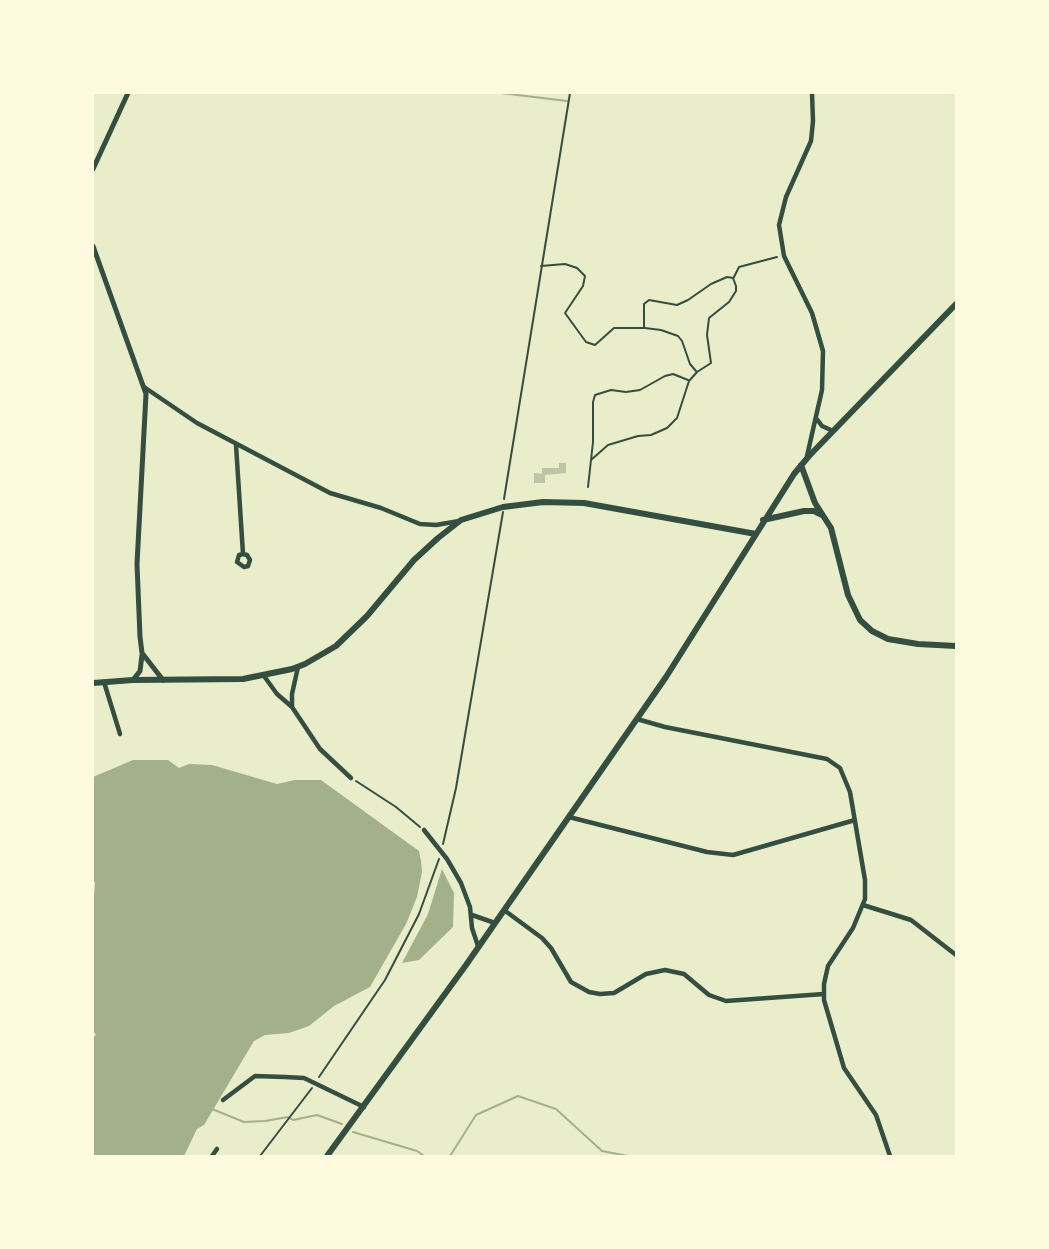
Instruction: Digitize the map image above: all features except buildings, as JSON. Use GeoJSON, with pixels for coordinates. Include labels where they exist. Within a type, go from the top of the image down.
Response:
{"type":"FeatureCollection","features":[{"type":"Feature","properties":{"kind":"main road"},"geometry":{"type":"LineString","coordinates":[[328,1156],[495,923],[680,657],[763,520],[804,462],[956,304]]}},
{"type":"Feature","properties":{"kind":"main road"},"geometry":{"type":"LineString","coordinates":[[804,462],[815,503],[834,538],[851,604],[866,626],[880,636],[897,641],[956,646]]}},
{"type":"Feature","properties":{"kind":"main road"},"geometry":{"type":"LineString","coordinates":[[93,683],[243,679],[298,667],[336,646],[368,615],[414,560],[461,520],[503,507],[557,501],[584,503],[756,534]]}},
{"type":"Feature","properties":{"kind":"main road"},"geometry":{"type":"LineString","coordinates":[[763,520],[810,511],[822,515]]}},
{"type":"Feature","properties":{"kind":"street"},"geometry":{"type":"LineString","coordinates":[[93,169],[128,93]]}},
{"type":"Feature","properties":{"kind":"street"},"geometry":{"type":"LineString","coordinates":[[804,462],[816,418],[824,371],[822,341],[812,313],[784,256],[780,240],[780,219],[789,189],[811,141],[811,93]]}},
{"type":"Feature","properties":{"kind":"street"},"geometry":{"type":"LineString","coordinates":[[93,246],[144,387],[146,400],[137,564],[142,653],[140,671],[133,680]]}},
{"type":"Feature","properties":{"kind":"street"},"geometry":{"type":"LineString","coordinates":[[144,387],[182,414],[330,493],[381,508],[412,522],[436,525],[461,520]]}},
{"type":"Feature","properties":{"kind":"street"},"geometry":{"type":"LineString","coordinates":[[816,418],[822,426],[832,431]]}},
{"type":"Feature","properties":{"kind":"street"},"geometry":{"type":"LineString","coordinates":[[236,444],[243,554]]}},
{"type":"Feature","properties":{"kind":"street"},"geometry":{"type":"LineString","coordinates":[[142,653],[163,680]]}},
{"type":"Feature","properties":{"kind":"street"},"geometry":{"type":"LineString","coordinates":[[292,707],[298,667]]}},
{"type":"Feature","properties":{"kind":"street"},"geometry":{"type":"LineString","coordinates":[[264,676],[276,694],[292,707],[320,749],[351,778]]}},
{"type":"Feature","properties":{"kind":"street"},"geometry":{"type":"LineString","coordinates":[[104,682],[120,734]]}},
{"type":"Feature","properties":{"kind":"street"},"geometry":{"type":"LineString","coordinates":[[636,719],[827,759],[840,768],[845,777],[855,820],[865,880],[863,905],[853,928],[828,966],[824,994],[841,1061],[876,1115],[890,1156]]}},
{"type":"Feature","properties":{"kind":"street"},"geometry":{"type":"LineString","coordinates":[[568,817],[706,852],[733,855],[855,820]]}},
{"type":"Feature","properties":{"kind":"street"},"geometry":{"type":"LineString","coordinates":[[424,830],[447,859],[461,883],[472,915],[472,928],[478,946]]}},
{"type":"Feature","properties":{"kind":"street"},"geometry":{"type":"LineString","coordinates":[[863,905],[911,920],[956,955]]}},
{"type":"Feature","properties":{"kind":"street"},"geometry":{"type":"LineString","coordinates":[[504,910],[542,938],[551,948],[568,979],[589,992],[614,993],[646,974],[665,970],[684,974],[709,995],[726,1001],[824,994]]}},
{"type":"Feature","properties":{"kind":"street"},"geometry":{"type":"LineString","coordinates":[[472,915],[495,923]]}},
{"type":"Feature","properties":{"kind":"street"},"geometry":{"type":"LineString","coordinates":[[223,1100],[255,1076],[304,1078],[364,1107]]}},
{"type":"Feature","properties":{"kind":"street"},"geometry":{"type":"LineString","coordinates":[[212,1156],[217,1149]]}},
{"type":"Feature","properties":{"kind":"path"},"geometry":{"type":"LineString","coordinates":[[504,502],[570,93]]}},
{"type":"Feature","properties":{"kind":"path"},"geometry":{"type":"LineString","coordinates":[[591,460],[608,445],[667,429],[677,418],[689,382],[697,372],[711,363],[707,335],[709,318],[734,295],[736,286],[733,278],[739,267],[784,256]]}},
{"type":"Feature","properties":{"kind":"path"},"geometry":{"type":"LineString","coordinates":[[541,265],[565,264],[578,268],[585,276],[583,286],[565,313],[586,342],[595,345],[614,328],[652,328],[678,336],[690,364],[697,372]]}},
{"type":"Feature","properties":{"kind":"path"},"geometry":{"type":"LineString","coordinates":[[644,328],[646,302],[649,300],[677,305],[721,279],[733,278]]}},
{"type":"Feature","properties":{"kind":"path"},"geometry":{"type":"LineString","coordinates":[[588,487],[595,395],[611,390],[640,390],[673,374],[689,382]]}},
{"type":"Feature","properties":{"kind":"path"},"geometry":{"type":"LineString","coordinates":[[351,778],[396,807],[424,830]]}},
{"type":"Feature","properties":{"kind":"path"},"geometry":{"type":"LineString","coordinates":[[260,1156],[292,1116]]}},
{"type":"Feature","properties":{"kind":"shaded area"},"geometry":{"type":"Polygon","coordinates":[[[133,760],[168,760],[179,768],[189,764],[212,765],[277,784],[295,780],[321,780],[419,851],[421,861],[422,872],[417,897],[406,924],[370,987],[334,1006],[309,1026],[289,1033],[265,1035],[254,1041],[204,1125],[197,1129],[184,1156],[93,1156],[93,1037],[96,1035],[93,1031],[93,777],[133,760]]]}},
{"type":"Feature","properties":{"kind":"shaded area"},"geometry":{"type":"Polygon","coordinates":[[[442,869],[454,893],[453,927],[419,960],[402,963],[428,914],[442,869]]]}},
{"type":"Feature","properties":{"kind":"waterway"},"geometry":{"type":"LineString","coordinates":[[501,93],[567,101]]}},
{"type":"Feature","properties":{"kind":"waterway"},"geometry":{"type":"LineString","coordinates":[[450,1156],[476,1115],[518,1096],[556,1109],[602,1151],[628,1156]]}},
{"type":"Feature","properties":{"kind":"waterway"},"geometry":{"type":"LineString","coordinates":[[212,1109],[244,1122],[288,1117],[293,1120],[317,1115],[342,1124]]}},
{"type":"Feature","properties":{"kind":"waterway"},"geometry":{"type":"LineString","coordinates":[[353,1132],[417,1151],[424,1156]]}}]}
